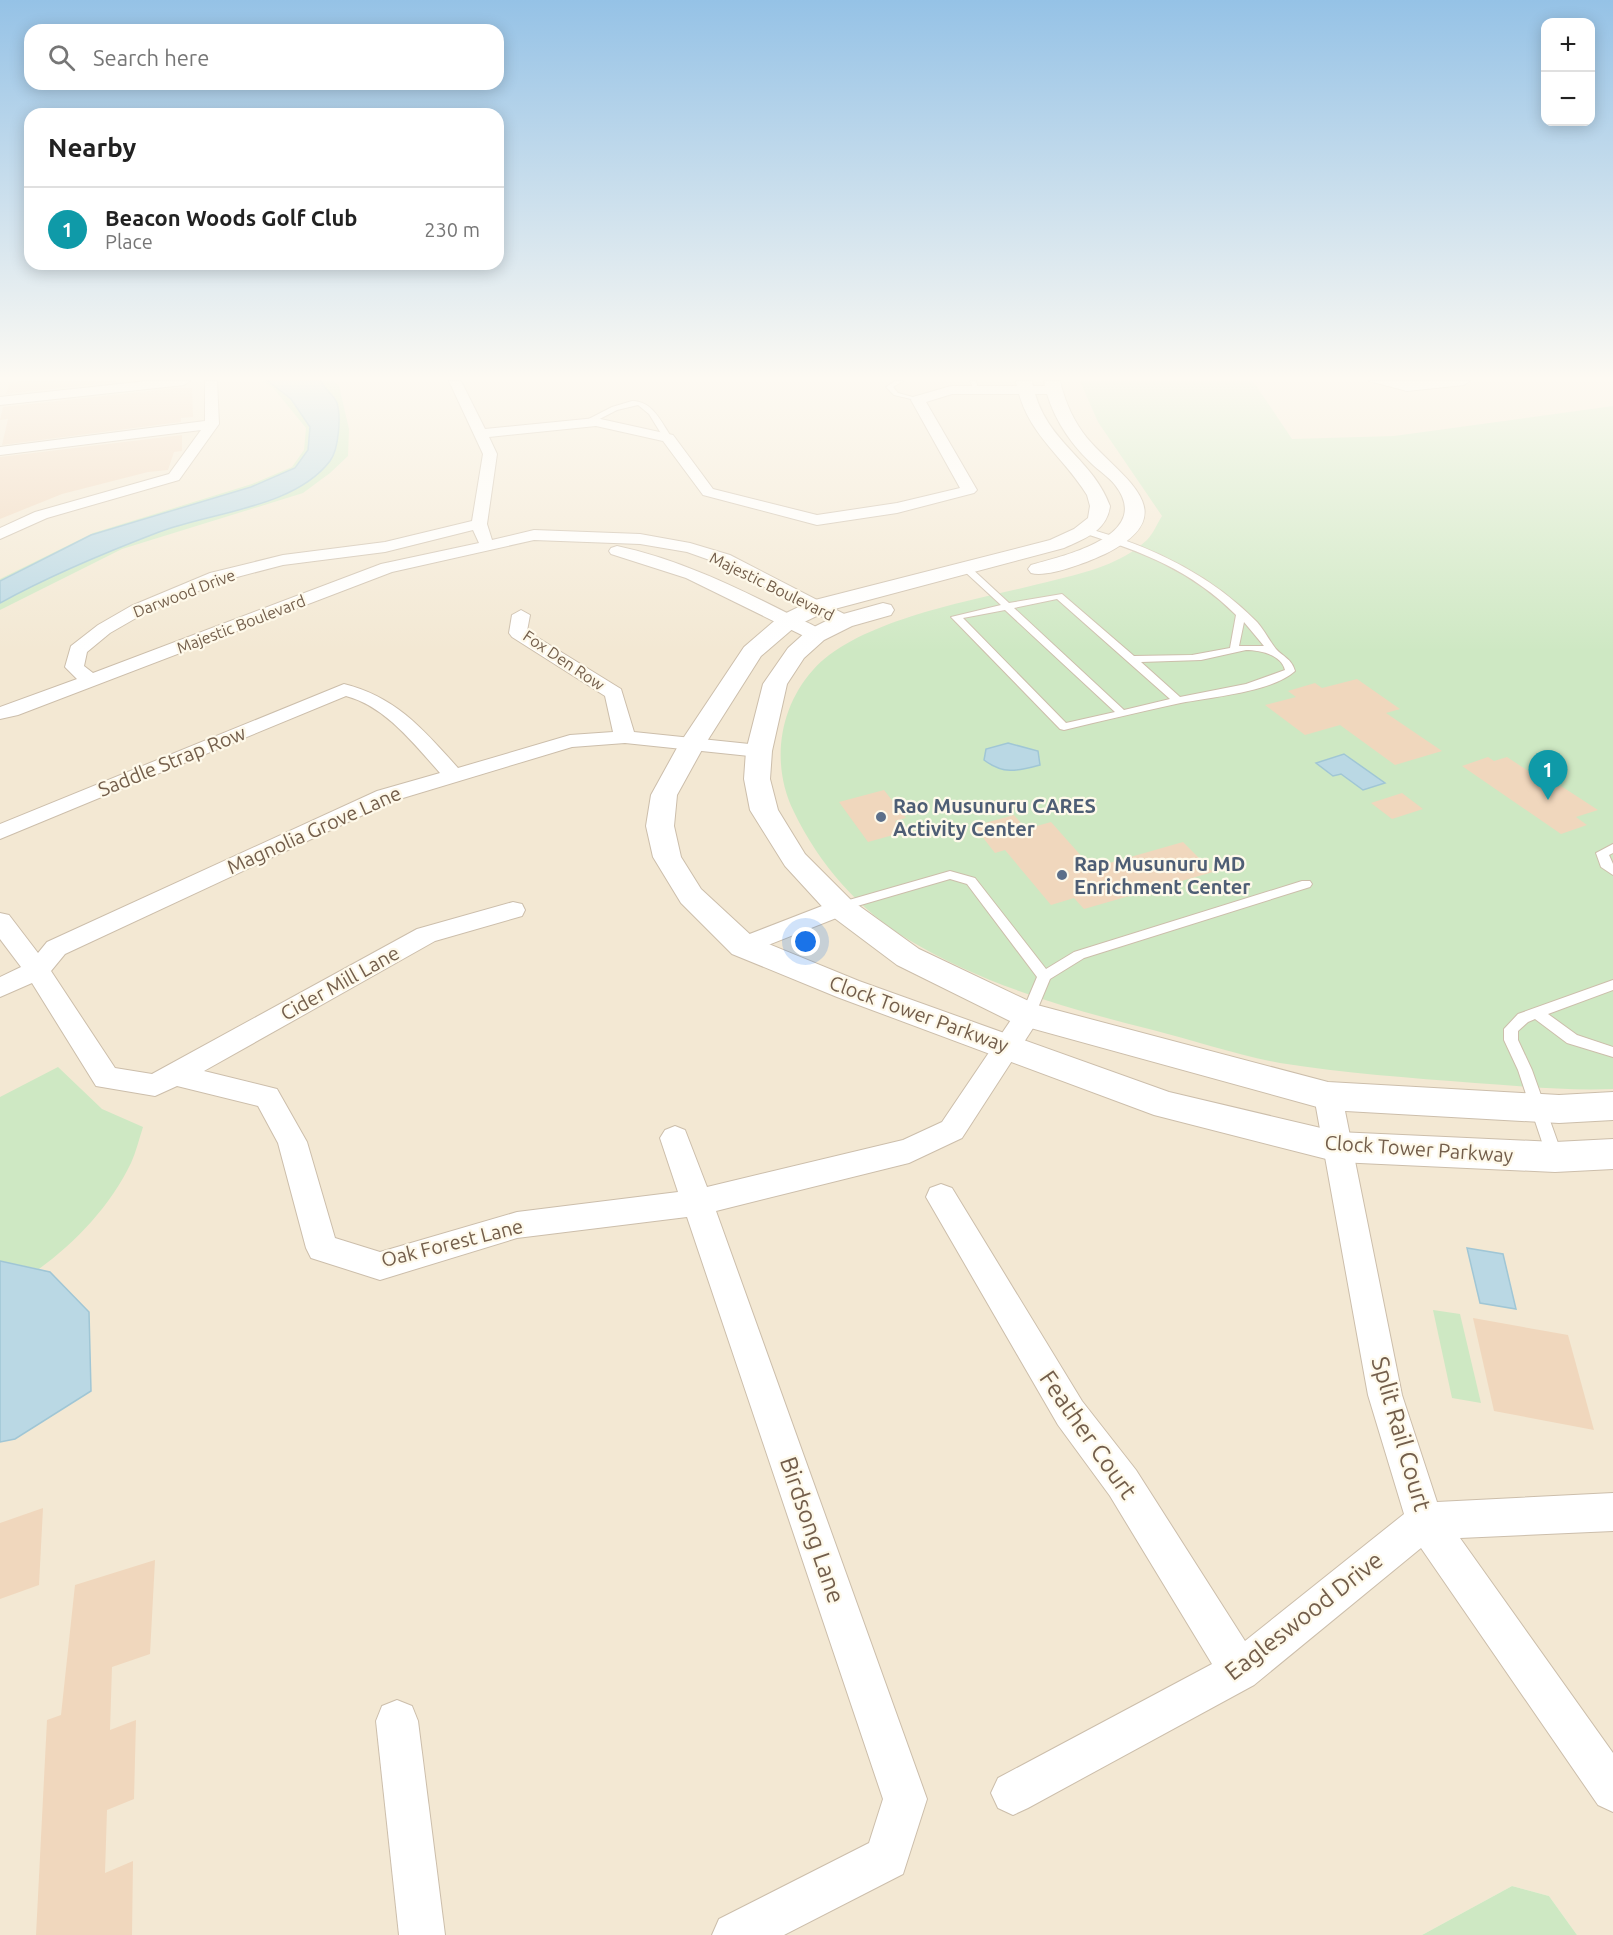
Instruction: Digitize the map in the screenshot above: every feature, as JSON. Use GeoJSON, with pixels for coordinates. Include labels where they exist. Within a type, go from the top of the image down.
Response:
{"type":"FeatureCollection","features":[{"type":"Feature","properties":{"kind":"street"},"geometry":{"type":"LineString","coordinates":[[0,534],[41,515],[174,477],[178,471]]}},
{"type":"Feature","properties":{"kind":"street"},"geometry":{"type":"LineString","coordinates":[[486,545],[479,524],[487,471]]}},
{"type":"Feature","properties":{"kind":"street"},"geometry":{"type":"LineString","coordinates":[[693,471],[708,492],[816,520],[886,510],[969,490],[958,471]]}},
{"type":"Feature","properties":{"kind":"street"},"geometry":{"type":"LineString","coordinates":[[1077,471],[1093,487],[1101,501],[1099,516],[1086,531]]}},
{"type":"Feature","properties":{"kind":"street"},"geometry":{"type":"LineString","coordinates":[[1110,471],[1124,485],[1135,503],[1133,522],[1117,541]]}},
{"type":"Feature","properties":{"kind":"street","name":"Darwood Drive"},"geometry":{"type":"LineString","coordinates":[[90,681],[74,667],[78,650],[104,629],[137,610],[216,577],[284,560],[385,547],[479,524]]}},
{"type":"Feature","properties":{"kind":"street","name":"Clock Tower Parkway"},"geometry":{"type":"LineString","coordinates":[[1086,531],[975,576],[844,621],[816,635],[796,653],[775,684],[759,752],[757,778],[764,810],[795,860],[840,907],[908,957],[1028,1015],[1328,1096],[1538,1108],[1613,1106]]}},
{"type":"Feature","properties":{"kind":"street","name":"Majestic Boulevard"},"geometry":{"type":"LineString","coordinates":[[0,713],[11,711],[387,568],[534,535],[640,539],[690,548],[724,560],[819,606],[844,621]]}},
{"type":"Feature","properties":{"kind":"street","name":"Clock Tower Parkway"},"geometry":{"type":"LineString","coordinates":[[1117,541],[1082,557],[819,606],[788,621],[752,652],[691,746],[664,795],[660,826],[667,857],[691,896],[743,946],[848,988],[1166,1105],[1338,1147],[1555,1157],[1613,1154]]}},
{"type":"Feature","properties":{"kind":"street","name":"Majestic Boulevard"},"geometry":{"type":"LineString","coordinates":[[486,545],[581,544],[636,554],[677,568],[816,635]]}},
{"type":"Feature","properties":{"kind":"street","name":"Fox Den Row"},"geometry":{"type":"LineString","coordinates":[[521,615],[518,633],[614,693],[625,737]]}},
{"type":"Feature","properties":{"kind":"street","name":"Saddle Strap Row"},"geometry":{"type":"LineString","coordinates":[[0,832],[344,690],[361,692],[408,727],[454,776]]}},
{"type":"Feature","properties":{"kind":"street","name":"Magnolia Grove Lane"},"geometry":{"type":"LineString","coordinates":[[0,988],[37,970],[56,948],[385,796],[570,741],[625,737],[759,752]]}},
{"type":"Feature","properties":{"kind":"street"},"geometry":{"type":"LineString","coordinates":[[743,946],[840,907]]}},
{"type":"Feature","properties":{"kind":"street","name":"Cider Mill Lane"},"geometry":{"type":"LineString","coordinates":[[175,1075],[426,935],[513,910]]}},
{"type":"Feature","properties":{"kind":"street"},"geometry":{"type":"LineString","coordinates":[[0,921],[37,970],[106,1078],[155,1085],[175,1075]]}},
{"type":"Feature","properties":{"kind":"street","name":"Oak Forest Lane"},"geometry":{"type":"LineString","coordinates":[[175,1075],[267,1097],[292,1142],[322,1248],[380,1266],[517,1224],[699,1202],[909,1151],[952,1130],[1028,1015]]}},
{"type":"Feature","properties":{"kind":"street","name":"Split Rail Court"},"geometry":{"type":"LineString","coordinates":[[1328,1096],[1385,1395],[1425,1521],[1613,1790]]}},
{"type":"Feature","properties":{"kind":"street","name":"Birdsong Lane"},"geometry":{"type":"LineString","coordinates":[[675,1138],[904,1798],[887,1858],[735,1935]]}},
{"type":"Feature","properties":{"kind":"street","name":"Feather Court"},"geometry":{"type":"LineString","coordinates":[[941,1197],[1070,1413],[1123,1483],[1240,1671]]}},
{"type":"Feature","properties":{"kind":"street"},"geometry":{"type":"LineString","coordinates":[[1425,1521],[1613,1512]]}},
{"type":"Feature","properties":{"kind":"street","name":"Eagleswood Drive"},"geometry":{"type":"LineString","coordinates":[[1013,1793],[1240,1671],[1425,1521]]}},
{"type":"Feature","properties":{"kind":"street"},"geometry":{"type":"LineString","coordinates":[[397,1721],[422,1935]]}},
{"type":"Feature","properties":{"kind":"lane"},"geometry":{"type":"LineString","coordinates":[[1086,531],[1184,567],[1222,594],[1254,625],[1271,649],[1288,663],[1290,671],[1276,678],[1229,691],[1178,700],[1064,727],[956,617],[1059,596],[1178,700]]}},
{"type":"Feature","properties":{"kind":"lane"},"geometry":{"type":"LineString","coordinates":[[975,576],[1122,713]]}},
{"type":"Feature","properties":{"kind":"lane"},"geometry":{"type":"LineString","coordinates":[[1234,647],[1241,614]]}},
{"type":"Feature","properties":{"kind":"lane"},"geometry":{"type":"LineString","coordinates":[[1131,659],[1204,657],[1234,647],[1271,649]]}},
{"type":"Feature","properties":{"kind":"lane"},"geometry":{"type":"LineString","coordinates":[[1613,848],[1602,852],[1605,864],[1613,871]]}},
{"type":"Feature","properties":{"kind":"lane"},"geometry":{"type":"LineString","coordinates":[[840,907],[950,875],[970,881],[1044,976]]}},
{"type":"Feature","properties":{"kind":"lane"},"geometry":{"type":"LineString","coordinates":[[1028,1015],[1044,976],[1079,955],[1306,884]]}},
{"type":"Feature","properties":{"kind":"lane"},"geometry":{"type":"LineString","coordinates":[[1555,1157],[1511,1040],[1511,1029],[1523,1018],[1613,985]]}},
{"type":"Feature","properties":{"kind":"lane"},"geometry":{"type":"LineString","coordinates":[[1536,1013],[1572,1039],[1613,1052]]}},
{"type":"Feature","properties":{"kind":"shaded area"},"geometry":{"type":"Polygon","coordinates":[[[0,471],[1613,471],[1613,1935],[1577,1935],[1549,1896],[1512,1886],[1422,1935],[0,1935],[0,471]]]}},
{"type":"Feature","properties":{"kind":"green space"},"geometry":{"type":"Polygon","coordinates":[[[282,471],[332,471],[303,493],[122,549],[0,610],[0,579],[93,533],[252,484],[282,471]]]}},
{"type":"Feature","properties":{"kind":"green space"},"geometry":{"type":"Polygon","coordinates":[[[1132,471],[1613,471],[1613,1089],[1561,1089],[1475,1083],[1304,1067],[1248,1056],[1090,1013],[997,983],[909,940],[873,915],[828,867],[815,850],[794,812],[782,776],[782,738],[786,720],[801,685],[813,670],[834,652],[861,636],[892,623],[961,602],[1079,574],[1115,561],[1147,540],[1162,516],[1132,471]]]}},
{"type":"Feature","properties":{"kind":"green space"},"geometry":{"type":"Polygon","coordinates":[[[58,1067],[102,1109],[143,1127],[131,1163],[103,1208],[79,1235],[39,1269],[0,1261],[0,1097],[58,1067]]]}},
{"type":"Feature","properties":{"kind":"green space"},"geometry":{"type":"Polygon","coordinates":[[[1433,1310],[1460,1314],[1481,1403],[1452,1398],[1433,1310]]]}},
{"type":"Feature","properties":{"kind":"green space"},"geometry":{"type":"Polygon","coordinates":[[[1512,1886],[1549,1896],[1577,1935],[1422,1935],[1512,1886]]]}},
{"type":"Feature","properties":{"kind":"water"},"geometry":{"type":"Polygon","coordinates":[[[287,471],[320,471],[296,489],[274,499],[159,532],[58,574],[0,603],[0,581],[91,535],[251,487],[287,471]]]}},
{"type":"Feature","properties":{"kind":"water"},"geometry":{"type":"Polygon","coordinates":[[[1008,743],[1038,751],[1040,765],[1004,770],[984,760],[986,749],[1008,743]]]}},
{"type":"Feature","properties":{"kind":"water"},"geometry":{"type":"Polygon","coordinates":[[[1344,754],[1385,783],[1363,790],[1341,774],[1333,776],[1316,763],[1344,754]]]}},
{"type":"Feature","properties":{"kind":"water"},"geometry":{"type":"Polygon","coordinates":[[[1467,1248],[1503,1254],[1516,1309],[1480,1303],[1467,1248]]]}},
{"type":"Feature","properties":{"kind":"water"},"geometry":{"type":"Polygon","coordinates":[[[0,1261],[50,1272],[89,1312],[91,1391],[15,1439],[0,1442],[0,1261]]]}},
{"type":"Feature","properties":{"kind":"building"},"geometry":{"type":"Polygon","coordinates":[[[0,471],[155,471],[62,494],[0,519],[0,471]]]}},
{"type":"Feature","properties":{"kind":"building"},"geometry":{"type":"Polygon","coordinates":[[[1357,679],[1400,709],[1386,713],[1442,751],[1395,765],[1340,725],[1305,735],[1265,705],[1296,697],[1288,691],[1315,683],[1322,688],[1357,679]]]}},
{"type":"Feature","properties":{"kind":"building"},"geometry":{"type":"Polygon","coordinates":[[[1488,757],[1494,761],[1507,757],[1554,788],[1561,786],[1598,810],[1576,817],[1587,825],[1561,834],[1462,766],[1488,757]]]}},
{"type":"Feature","properties":{"kind":"building","name":"Rao Musunuru CARES Activity Center"},"geometry":{"type":"Polygon","coordinates":[[[884,790],[906,818],[895,821],[904,832],[868,842],[839,802],[884,790]]]}},
{"type":"Feature","properties":{"kind":"building"},"geometry":{"type":"Polygon","coordinates":[[[1402,793],[1423,809],[1392,819],[1371,803],[1402,793]]]}},
{"type":"Feature","properties":{"kind":"building","name":"Rap Musunuru MD Enrichment Center"},"geometry":{"type":"Polygon","coordinates":[[[1014,815],[1026,829],[1051,822],[1092,868],[1183,842],[1213,872],[1084,909],[1074,898],[1051,905],[1005,850],[995,853],[974,826],[1014,815]]]}},
{"type":"Feature","properties":{"kind":"building"},"geometry":{"type":"Polygon","coordinates":[[[1473,1318],[1568,1335],[1594,1430],[1494,1411],[1473,1318]]]}},
{"type":"Feature","properties":{"kind":"building"},"geometry":{"type":"Polygon","coordinates":[[[43,1508],[39,1585],[0,1599],[0,1523],[43,1508]]]}},
{"type":"Feature","properties":{"kind":"building"},"geometry":{"type":"Polygon","coordinates":[[[155,1560],[150,1654],[112,1667],[110,1730],[136,1720],[134,1799],[107,1810],[105,1873],[133,1861],[132,1935],[36,1935],[47,1720],[61,1715],[75,1585],[155,1560]]]}},
{"type":"Feature","properties":{"kind":"place","name":"Beacon Woods Golf Club"},"geometry":{"type":"Point","coordinates":[1548,800]}},
{"type":"Feature","properties":{"kind":"place","name":"Rao Musunuru CARES Activity Center"},"geometry":{"type":"Point","coordinates":[881,817]}},
{"type":"Feature","properties":{"kind":"place","name":"Rap Musunuru MD Enrichment Center"},"geometry":{"type":"Point","coordinates":[1062,875]}}]}
